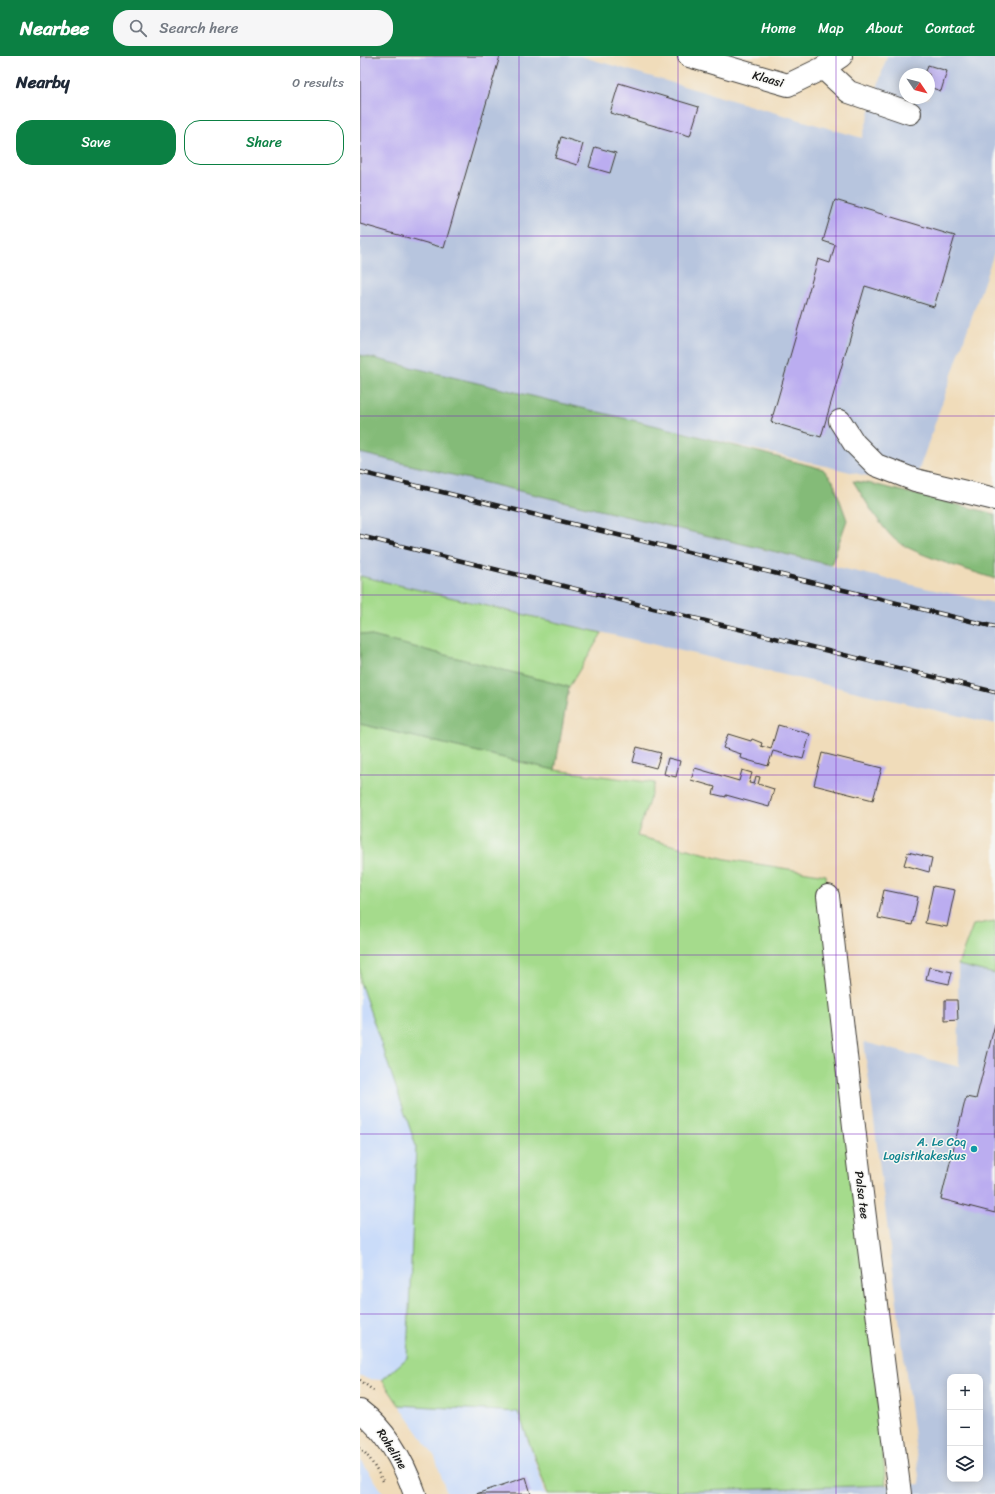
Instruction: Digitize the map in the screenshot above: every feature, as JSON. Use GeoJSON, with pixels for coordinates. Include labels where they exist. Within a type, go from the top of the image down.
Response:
{"type":"FeatureCollection","features":[{"type":"Feature","properties":{"kind":"street","name":"Klaasi"},"geometry":{"type":"LineString","coordinates":[[689,56],[788,85],[832,62]]}},
{"type":"Feature","properties":{"kind":"street"},"geometry":{"type":"LineString","coordinates":[[832,62],[849,92],[910,113]]}},
{"type":"Feature","properties":{"kind":"street"},"geometry":{"type":"LineString","coordinates":[[840,420],[854,443],[876,465],[915,480],[995,500]]}},
{"type":"Feature","properties":{"kind":"street","name":"Palsa tee"},"geometry":{"type":"LineString","coordinates":[[828,896],[858,1162],[900,1494]]}},
{"type":"Feature","properties":{"kind":"street","name":"Roheline"},"geometry":{"type":"LineString","coordinates":[[360,1411],[371,1419],[385,1434],[409,1478],[415,1494]]}},
{"type":"Feature","properties":{"kind":"path"},"geometry":{"type":"LineString","coordinates":[[360,1447],[385,1483]]}},
{"type":"Feature","properties":{"kind":"shaded area"},"geometry":{"type":"Polygon","coordinates":[[[360,56],[580,56],[862,138],[887,56],[995,56],[995,250],[913,487],[360,355],[360,56]]]}},
{"type":"Feature","properties":{"kind":"shaded area"},"geometry":{"type":"Polygon","coordinates":[[[360,453],[925,588],[995,603],[995,724],[360,576],[360,453]]]}},
{"type":"Feature","properties":{"kind":"shaded area"},"geometry":{"type":"Polygon","coordinates":[[[958,965],[995,974],[995,1494],[601,1494],[920,1484],[864,1042],[959,1067],[958,965]]]}},
{"type":"Feature","properties":{"kind":"shaded area"},"geometry":{"type":"Polygon","coordinates":[[[360,982],[416,1146],[407,1358],[382,1380],[367,1379],[360,1375],[360,982]]]}},
{"type":"Feature","properties":{"kind":"shaded area"},"geometry":{"type":"Polygon","coordinates":[[[399,1405],[518,1412],[546,1494],[447,1494],[435,1457],[399,1405]]]}},
{"type":"Feature","properties":{"kind":"shaded area"},"geometry":{"type":"Polygon","coordinates":[[[360,1459],[382,1491],[383,1494],[360,1494],[360,1459]]]}},
{"type":"Feature","properties":{"kind":"green space"},"geometry":{"type":"Polygon","coordinates":[[[360,355],[678,431],[823,469],[833,481],[847,520],[831,565],[360,453],[360,355]]]}},
{"type":"Feature","properties":{"kind":"green space"},"geometry":{"type":"Polygon","coordinates":[[[853,481],[873,484],[995,514],[995,579],[925,555],[900,543],[892,537],[881,524],[853,481]]]}},
{"type":"Feature","properties":{"kind":"green space"},"geometry":{"type":"Polygon","coordinates":[[[360,576],[602,633],[569,687],[360,633],[360,576]]]}},
{"type":"Feature","properties":{"kind":"green space"},"geometry":{"type":"Polygon","coordinates":[[[360,633],[569,687],[555,770],[360,724],[360,633]]]}},
{"type":"Feature","properties":{"kind":"green space"},"geometry":{"type":"Polygon","coordinates":[[[360,724],[555,770],[655,783],[637,836],[726,859],[826,875],[886,1485],[601,1494],[548,1494],[518,1412],[399,1405],[382,1380],[407,1358],[416,1146],[360,982],[360,724]]]}},
{"type":"Feature","properties":{"kind":"green space"},"geometry":{"type":"Polygon","coordinates":[[[995,921],[995,974],[958,965],[973,925],[995,921]]]}},
{"type":"Feature","properties":{"kind":"building"},"geometry":{"type":"Polygon","coordinates":[[[360,56],[500,56],[444,248],[360,224],[360,56]]]}},
{"type":"Feature","properties":{"kind":"building"},"geometry":{"type":"Polygon","coordinates":[[[928,65],[947,71],[941,91],[935,89],[935,68],[927,68],[928,65]]]}},
{"type":"Feature","properties":{"kind":"building"},"geometry":{"type":"Polygon","coordinates":[[[619,83],[699,107],[690,136],[610,113],[619,83]]]}},
{"type":"Feature","properties":{"kind":"building"},"geometry":{"type":"Polygon","coordinates":[[[561,137],[583,144],[577,165],[555,158],[561,137]]]}},
{"type":"Feature","properties":{"kind":"building"},"geometry":{"type":"Polygon","coordinates":[[[595,147],[616,153],[610,173],[589,167],[595,147]]]}},
{"type":"Feature","properties":{"kind":"building"},"geometry":{"type":"Polygon","coordinates":[[[835,200],[955,236],[934,307],[865,286],[821,437],[771,422],[818,259],[830,263],[835,245],[823,241],[835,200]]]}},
{"type":"Feature","properties":{"kind":"building"},"geometry":{"type":"Polygon","coordinates":[[[778,725],[810,734],[803,759],[773,751],[768,766],[740,758],[741,754],[723,748],[728,734],[751,741],[752,739],[762,743],[761,746],[771,749],[778,725]]]}},
{"type":"Feature","properties":{"kind":"building"},"geometry":{"type":"Polygon","coordinates":[[[637,747],[661,753],[656,768],[633,762],[637,747]]]}},
{"type":"Feature","properties":{"kind":"building"},"geometry":{"type":"Polygon","coordinates":[[[822,753],[882,768],[873,800],[814,785],[822,753]]]}},
{"type":"Feature","properties":{"kind":"building"},"geometry":{"type":"Polygon","coordinates":[[[668,758],[680,761],[676,777],[664,774],[668,758]]]}},
{"type":"Feature","properties":{"kind":"building"},"geometry":{"type":"Polygon","coordinates":[[[695,768],[739,781],[742,770],[752,773],[749,783],[754,784],[756,776],[760,777],[758,784],[774,789],[769,807],[726,795],[726,797],[713,794],[715,787],[691,780],[695,768]]]}},
{"type":"Feature","properties":{"kind":"building"},"geometry":{"type":"Polygon","coordinates":[[[908,852],[932,858],[929,872],[904,865],[908,852]]]}},
{"type":"Feature","properties":{"kind":"building"},"geometry":{"type":"Polygon","coordinates":[[[933,886],[955,890],[947,927],[925,923],[933,886]]]}},
{"type":"Feature","properties":{"kind":"building"},"geometry":{"type":"Polygon","coordinates":[[[884,890],[918,897],[912,925],[878,918],[884,890]]]}},
{"type":"Feature","properties":{"kind":"building"},"geometry":{"type":"Polygon","coordinates":[[[929,967],[952,972],[949,984],[926,979],[929,967]]]}},
{"type":"Feature","properties":{"kind":"building"},"geometry":{"type":"Polygon","coordinates":[[[945,1000],[957,1000],[958,1020],[945,1021],[945,1000]]]}},
{"type":"Feature","properties":{"kind":"building","name":"A. Le Coq Logistikakeskus"},"geometry":{"type":"Polygon","coordinates":[[[995,1024],[995,1213],[941,1199],[966,1097],[976,1099],[995,1024]]]}},
{"type":"Feature","properties":{"kind":"building"},"geometry":{"type":"Polygon","coordinates":[[[526,1477],[531,1494],[476,1494],[526,1477]]]}},
{"type":"Feature","properties":{"kind":"railway"},"geometry":{"type":"LineString","coordinates":[[360,472],[995,627]]}},
{"type":"Feature","properties":{"kind":"railway"},"geometry":{"type":"LineString","coordinates":[[360,536],[995,692]]}},
{"type":"Feature","properties":{"kind":"place","name":"A. Le Coq Logistikakeskus"},"geometry":{"type":"Point","coordinates":[974,1149]}}]}
